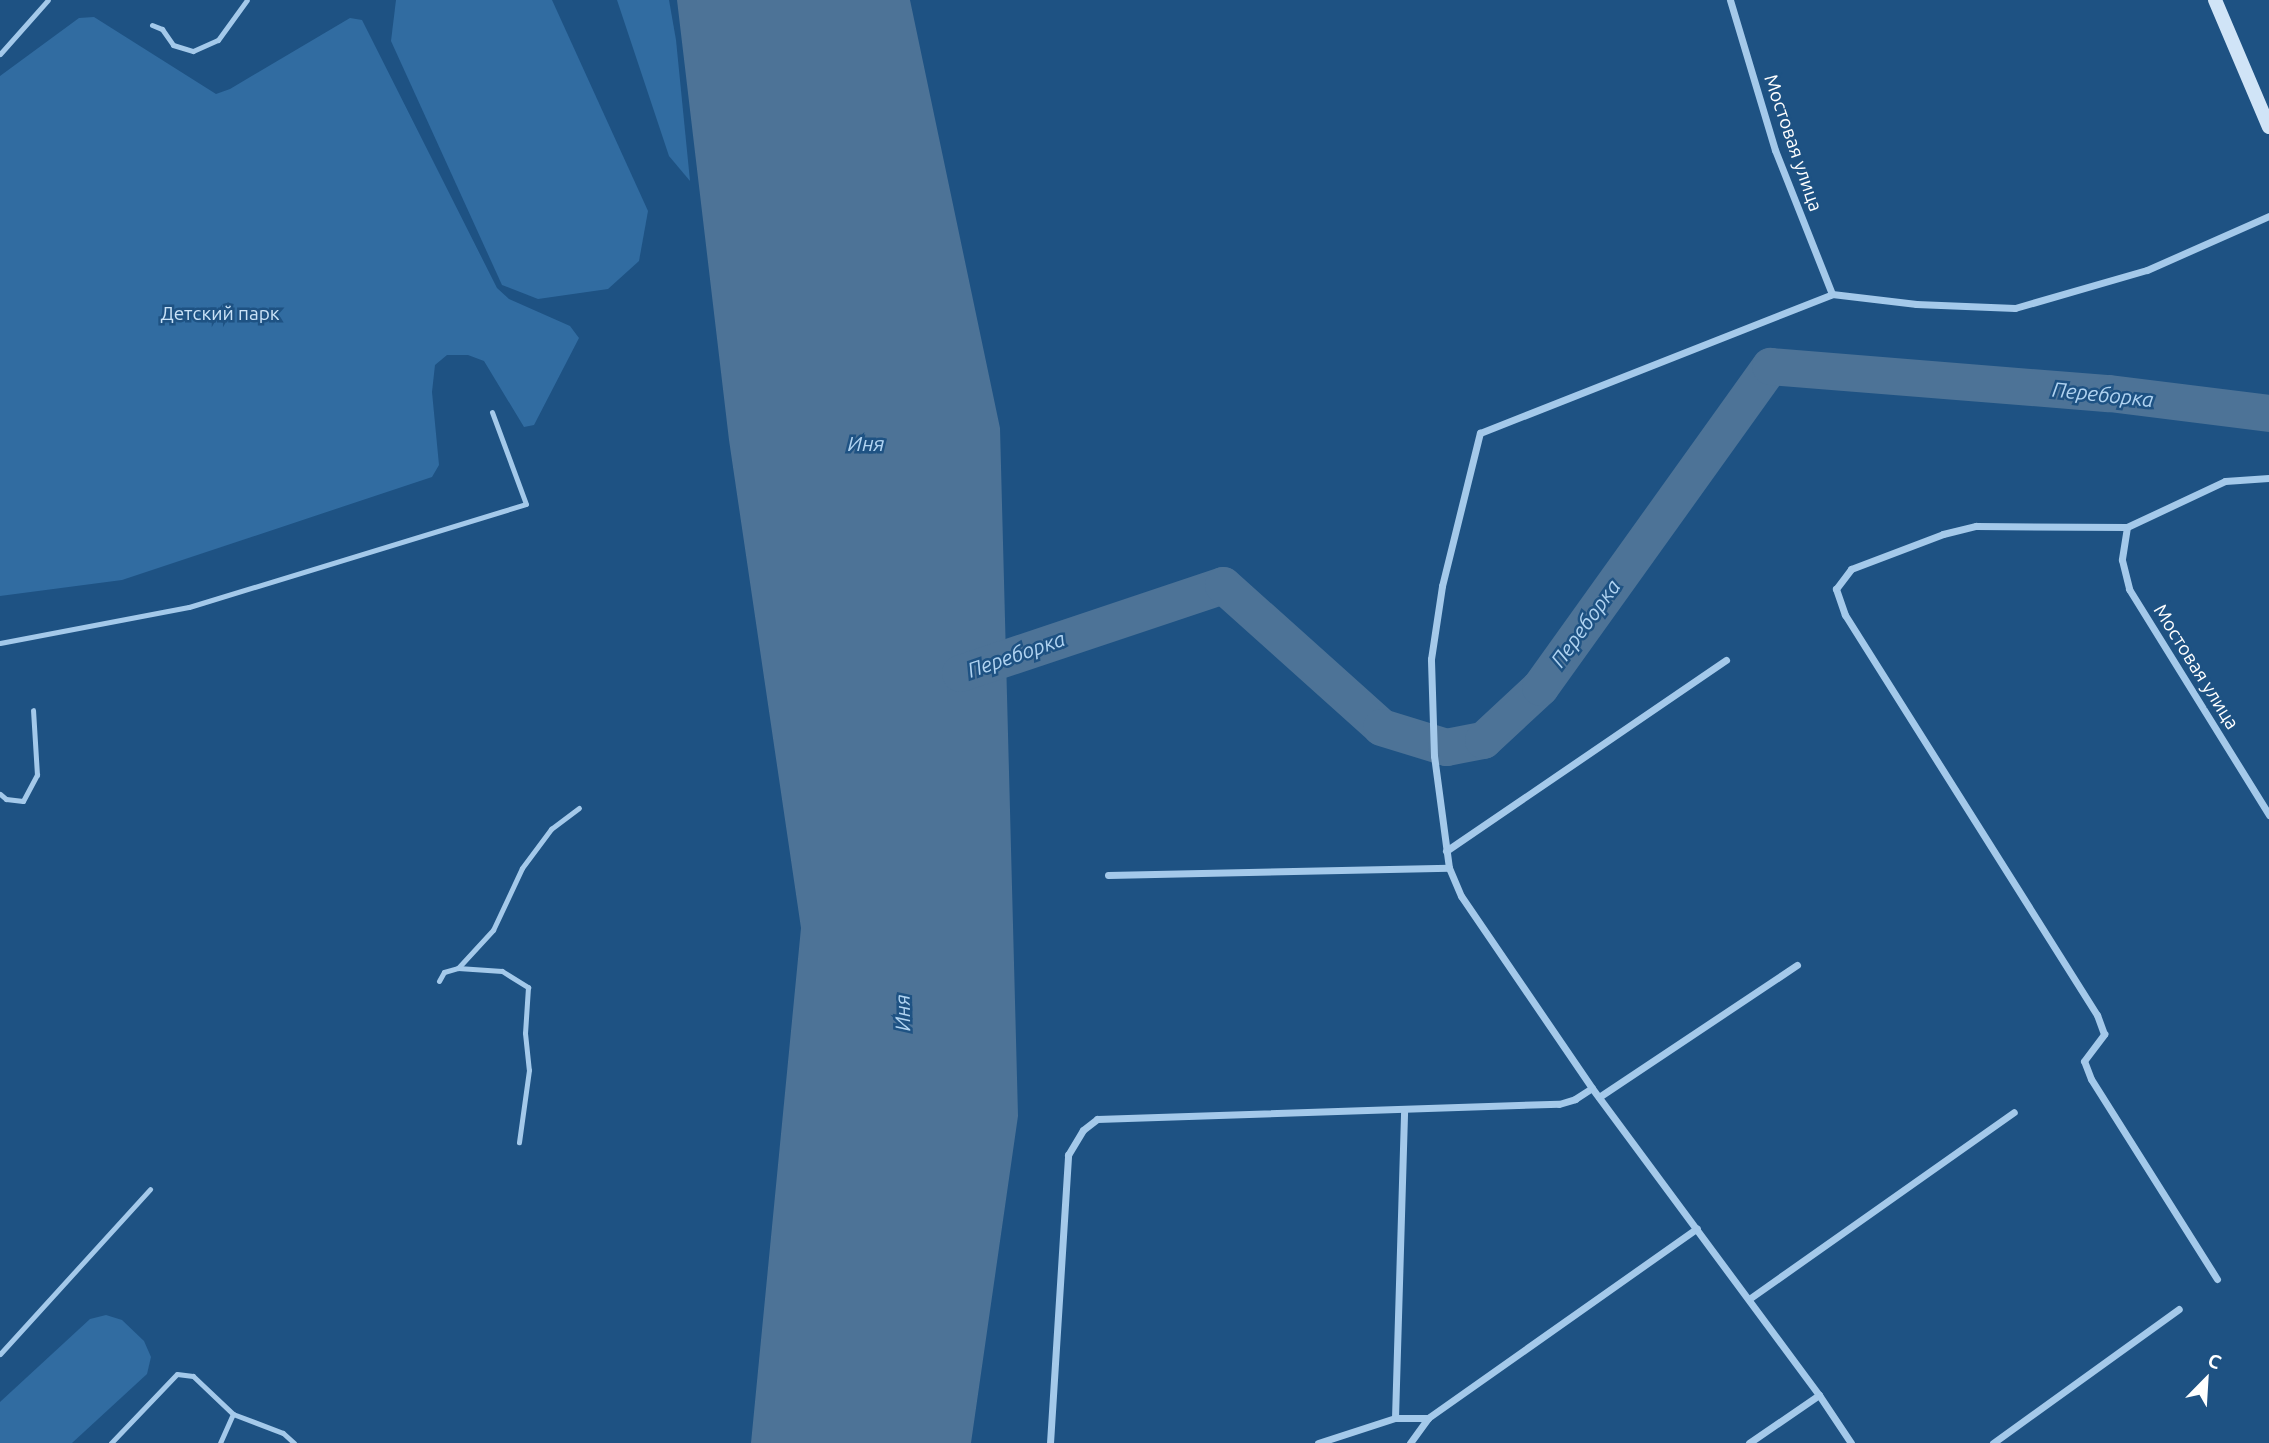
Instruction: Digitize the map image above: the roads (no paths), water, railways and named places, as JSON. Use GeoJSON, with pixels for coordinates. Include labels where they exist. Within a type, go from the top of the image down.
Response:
{"type":"FeatureCollection","features":[{"type":"Feature","properties":{"kind":"main road"},"geometry":{"type":"LineString","coordinates":[[2214,0],[2269,127]]}},
{"type":"Feature","properties":{"kind":"street","name":"Мостовая улица"},"geometry":{"type":"LineString","coordinates":[[1730,0],[1775,150],[1832,294]]}},
{"type":"Feature","properties":{"kind":"street"},"geometry":{"type":"LineString","coordinates":[[1851,1443],[1749,1299],[1592,1088],[1461,896],[1449,868],[1434,756],[1431,659],[1442,586],[1480,433],[1832,294],[1916,304],[2015,308],[2147,270],[2269,216]]}},
{"type":"Feature","properties":{"kind":"street"},"geometry":{"type":"LineString","coordinates":[[2217,1279],[2091,1079],[2084,1061],[2104,1034],[2097,1015],[1845,615],[1836,589],[1851,569],[1943,534],[1976,526],[2127,527],[2225,481],[2269,478]]}},
{"type":"Feature","properties":{"kind":"street","name":"Мостовая улица"},"geometry":{"type":"LineString","coordinates":[[2127,527],[2122,560],[2129,589],[2269,816]]}},
{"type":"Feature","properties":{"kind":"street"},"geometry":{"type":"LineString","coordinates":[[1446,851],[1726,660]]}},
{"type":"Feature","properties":{"kind":"street"},"geometry":{"type":"LineString","coordinates":[[1108,875],[1449,868]]}},
{"type":"Feature","properties":{"kind":"street"},"geometry":{"type":"LineString","coordinates":[[1599,1097],[1797,965]]}},
{"type":"Feature","properties":{"kind":"street"},"geometry":{"type":"LineString","coordinates":[[1050,1443],[1068,1155],[1083,1130],[1097,1119],[1559,1104],[1575,1099],[1592,1088]]}},
{"type":"Feature","properties":{"kind":"street"},"geometry":{"type":"LineString","coordinates":[[1395,1418],[1404,1109]]}},
{"type":"Feature","properties":{"kind":"street"},"geometry":{"type":"LineString","coordinates":[[1749,1299],[2014,1112]]}},
{"type":"Feature","properties":{"kind":"street"},"geometry":{"type":"LineString","coordinates":[[1410,1443],[1428,1418],[1697,1228]]}},
{"type":"Feature","properties":{"kind":"street"},"geometry":{"type":"LineString","coordinates":[[1993,1443],[2179,1309]]}},
{"type":"Feature","properties":{"kind":"street"},"geometry":{"type":"LineString","coordinates":[[1749,1443],[1819,1395]]}},
{"type":"Feature","properties":{"kind":"street"},"geometry":{"type":"LineString","coordinates":[[1318,1443],[1395,1418],[1428,1418]]}},
{"type":"Feature","properties":{"kind":"lane"},"geometry":{"type":"LineString","coordinates":[[0,54],[48,0]]}},
{"type":"Feature","properties":{"kind":"lane"},"geometry":{"type":"LineString","coordinates":[[152,25],[162,29],[173,45],[193,51],[218,40],[247,0]]}},
{"type":"Feature","properties":{"kind":"lane"},"geometry":{"type":"LineString","coordinates":[[0,643],[189,607],[526,504],[492,412]]}},
{"type":"Feature","properties":{"kind":"lane"},"geometry":{"type":"LineString","coordinates":[[0,794],[6,799],[23,801],[37,775],[33,710]]}},
{"type":"Feature","properties":{"kind":"lane"},"geometry":{"type":"LineString","coordinates":[[458,968],[493,930],[522,868],[551,830],[579,808]]}},
{"type":"Feature","properties":{"kind":"lane"},"geometry":{"type":"LineString","coordinates":[[439,981],[444,972],[458,968],[502,971],[528,987],[524,1033],[528,1070],[519,1142]]}},
{"type":"Feature","properties":{"kind":"lane"},"geometry":{"type":"LineString","coordinates":[[0,1354],[150,1189]]}},
{"type":"Feature","properties":{"kind":"lane"},"geometry":{"type":"LineString","coordinates":[[111,1443],[177,1374],[193,1376],[233,1414],[282,1433],[294,1443]]}},
{"type":"Feature","properties":{"kind":"lane"},"geometry":{"type":"LineString","coordinates":[[220,1443],[233,1414]]}},
{"type":"Feature","properties":{"kind":"water","name":"Иня"},"geometry":{"type":"Polygon","coordinates":[[[677,0],[910,0],[1000,428],[1018,1116],[971,1443],[751,1443],[801,928],[729,440],[677,0]]]}},
{"type":"Feature","properties":{"kind":"waterway","name":"Переборка"},"geometry":{"type":"LineString","coordinates":[[960,673],[1223,585],[1381,727],[1446,747],[1483,740],[1540,687],[1770,366],[2109,393],[2269,413]]}},
{"type":"Feature","properties":{"kind":"park label","name":"Детский парк"},"geometry":{"type":"Point","coordinates":[220,314]}}]}
